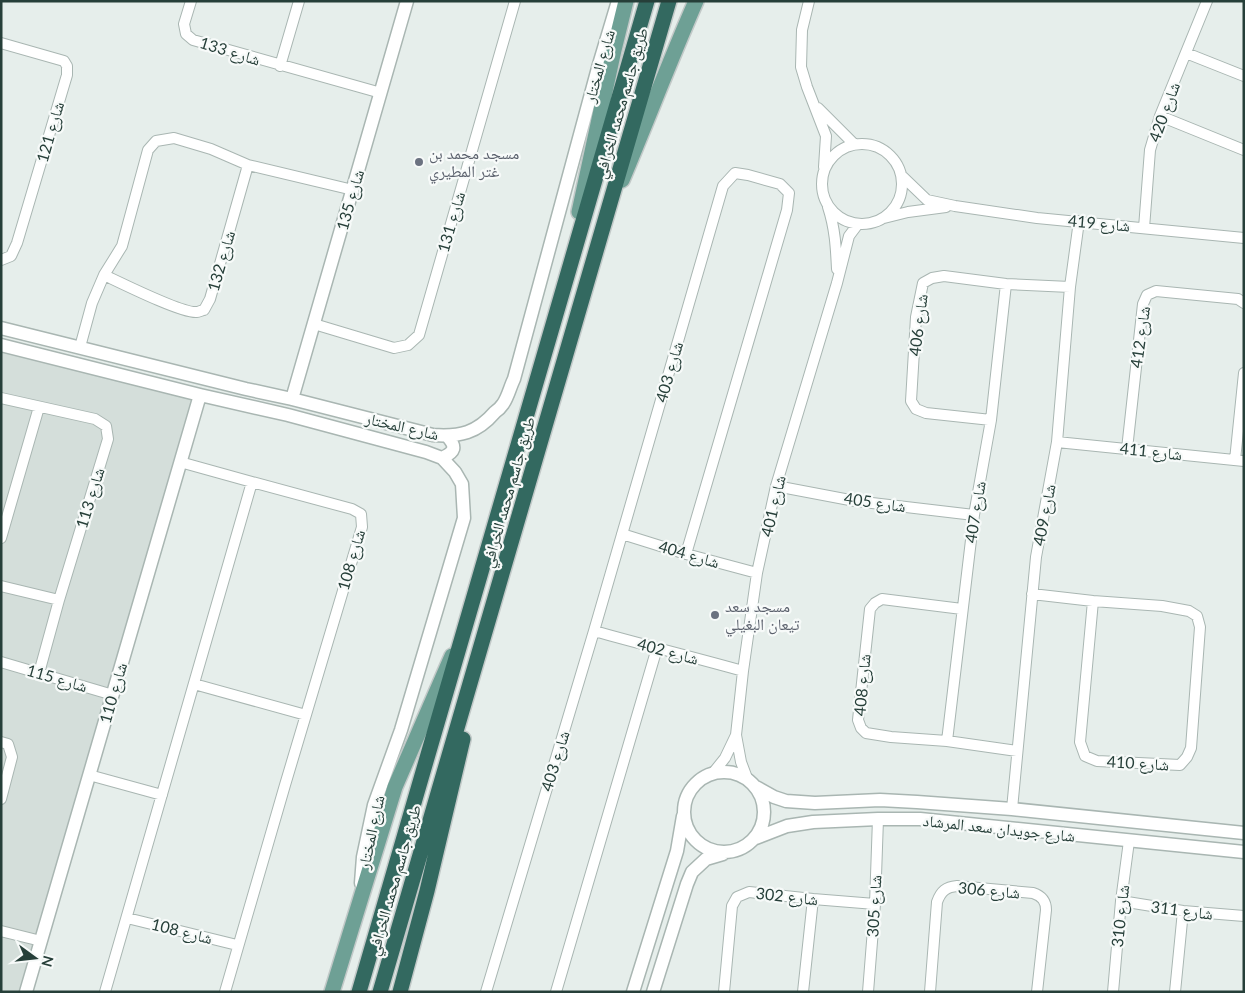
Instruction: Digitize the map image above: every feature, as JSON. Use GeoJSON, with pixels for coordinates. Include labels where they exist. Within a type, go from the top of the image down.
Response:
{"type":"FeatureCollection","features":[{"type":"Feature","properties":{"kind":"highway","name":"طريق جاسم محمد الخرافي"},"geometry":{"type":"LineString","coordinates":[[359,992],[647,1]]}},
{"type":"Feature","properties":{"kind":"highway","name":"طريق جاسم محمد الخرافي"},"geometry":{"type":"LineString","coordinates":[[380,992],[669,1]]}},
{"type":"Feature","properties":{"kind":"highway"},"geometry":{"type":"LineString","coordinates":[[400,992],[461,750],[495,598]]}},
{"type":"Feature","properties":{"kind":"main road"},"geometry":{"type":"LineString","coordinates":[[563,291],[626,1]]}},
{"type":"Feature","properties":{"kind":"main road"},"geometry":{"type":"LineString","coordinates":[[604,223],[696,1]]}},
{"type":"Feature","properties":{"kind":"main road"},"geometry":{"type":"LineString","coordinates":[[332,992],[395,787],[469,616]]}},
{"type":"Feature","properties":{"kind":"street","name":"شارع 133"},"geometry":{"type":"LineString","coordinates":[[191,1],[184,24],[186,34],[193,40],[381,93]]}},
{"type":"Feature","properties":{"kind":"street","name":"شارع 133"},"geometry":{"type":"LineString","coordinates":[[280,66],[299,1]]}},
{"type":"Feature","properties":{"kind":"street","name":"شارع 135"},"geometry":{"type":"LineString","coordinates":[[292,399],[407,1]]}},
{"type":"Feature","properties":{"kind":"street","name":"شارع 131"},"geometry":{"type":"LineString","coordinates":[[314,324],[394,348],[408,344],[419,335],[515,1]]}},
{"type":"Feature","properties":{"kind":"street","name":"شارع المختار"},"geometry":{"type":"LineString","coordinates":[[1,328],[433,435],[464,434],[486,423],[504,403],[514,378],[595,77],[618,1]]}},
{"type":"Feature","properties":{"kind":"street"},"geometry":{"type":"LineString","coordinates":[[809,1],[802,30],[801,67],[826,136],[822,188],[827,204],[840,218],[858,224],[870,223],[882,219],[895,207],[902,190],[901,174],[895,160],[884,150],[869,144],[854,144],[841,149],[830,159],[824,172]]}},
{"type":"Feature","properties":{"kind":"street","name":"شارع 420"},"geometry":{"type":"LineString","coordinates":[[1144,228],[1150,150],[1160,116],[1207,1]]}},
{"type":"Feature","properties":{"kind":"street","name":"شارع 121"},"geometry":{"type":"LineString","coordinates":[[1,43],[60,59],[64,61],[67,74],[17,243],[11,256],[1,260]]}},
{"type":"Feature","properties":{"kind":"street"},"geometry":{"type":"LineString","coordinates":[[1186,53],[1244,76]]}},
{"type":"Feature","properties":{"kind":"street"},"geometry":{"type":"LineString","coordinates":[[813,102],[854,144]]}},
{"type":"Feature","properties":{"kind":"street"},"geometry":{"type":"LineString","coordinates":[[1160,116],[1244,150]]}},
{"type":"Feature","properties":{"kind":"street"},"geometry":{"type":"LineString","coordinates":[[80,347],[92,303],[104,274],[122,246],[148,150],[156,141],[174,138],[212,149],[248,166],[353,190]]}},
{"type":"Feature","properties":{"kind":"street","name":"شارع 132"},"geometry":{"type":"LineString","coordinates":[[104,274],[122,284],[176,307],[195,312],[204,310],[210,298],[248,166]]}},
{"type":"Feature","properties":{"kind":"street","name":"شارع 403"},"geometry":{"type":"LineString","coordinates":[[486,992],[594,631],[723,186],[735,173],[780,184],[789,193],[787,210],[686,554]]}},
{"type":"Feature","properties":{"kind":"street","name":"شارع 419"},"geometry":{"type":"LineString","coordinates":[[901,174],[927,200],[955,206],[1038,218],[1244,238]]}},
{"type":"Feature","properties":{"kind":"street","name":"شارع 401"},"geometry":{"type":"LineString","coordinates":[[827,204],[833,221],[837,283]]}},
{"type":"Feature","properties":{"kind":"street","name":"شارع 419"},"geometry":{"type":"LineString","coordinates":[[882,219],[908,212],[955,206]]}},
{"type":"Feature","properties":{"kind":"street","name":"شارع 409"},"geometry":{"type":"LineString","coordinates":[[1012,809],[1036,557],[1057,442],[1070,288],[1079,222]]}},
{"type":"Feature","properties":{"kind":"street","name":"شارع 401"},"geometry":{"type":"LineString","coordinates":[[747,778],[741,762],[736,734],[757,573],[776,486],[850,236],[858,224]]}},
{"type":"Feature","properties":{"kind":"street","name":"شارع 406"},"geometry":{"type":"LineString","coordinates":[[991,420],[926,413],[916,409],[911,401],[916,317],[923,283],[932,278],[944,276],[1006,284],[1070,288]]}},
{"type":"Feature","properties":{"kind":"street","name":"شارع 407"},"geometry":{"type":"LineString","coordinates":[[947,741],[974,515],[991,420],[1006,284]]}},
{"type":"Feature","properties":{"kind":"street","name":"شارع 412"},"geometry":{"type":"LineString","coordinates":[[1127,449],[1143,304],[1147,295],[1156,291],[1238,299],[1244,303]]}},
{"type":"Feature","properties":{"kind":"street"},"geometry":{"type":"LineString","coordinates":[[17,349],[22,349],[27,344],[21,332]]}},
{"type":"Feature","properties":{"kind":"street"},"geometry":{"type":"LineString","coordinates":[[44,356],[39,352],[38,347],[42,341],[49,339]]}},
{"type":"Feature","properties":{"kind":"street","name":"شارع المختار"},"geometry":{"type":"LineString","coordinates":[[1,345],[426,452],[442,458],[455,472],[462,484],[464,518],[401,730],[374,805],[363,857],[360,901]]}},
{"type":"Feature","properties":{"kind":"street"},"geometry":{"type":"LineString","coordinates":[[1239,460],[1244,373]]}},
{"type":"Feature","properties":{"kind":"street","name":"شارع 110"},"geometry":{"type":"LineString","coordinates":[[26,992],[200,395]]}},
{"type":"Feature","properties":{"kind":"street","name":"شارع 113"},"geometry":{"type":"LineString","coordinates":[[1,398],[95,419],[106,426],[108,439],[39,673]]}},
{"type":"Feature","properties":{"kind":"street"},"geometry":{"type":"LineString","coordinates":[[1,538],[39,407]]}},
{"type":"Feature","properties":{"kind":"street"},"geometry":{"type":"LineString","coordinates":[[442,458],[451,453],[453,449],[453,442],[447,436]]}},
{"type":"Feature","properties":{"kind":"street","name":"شارع 411"},"geometry":{"type":"LineString","coordinates":[[1057,442],[1239,460]]}},
{"type":"Feature","properties":{"kind":"street","name":"شارع 108"},"geometry":{"type":"LineString","coordinates":[[180,462],[352,509],[361,514],[362,527],[237,945],[225,992]]}},
{"type":"Feature","properties":{"kind":"street"},"geometry":{"type":"LineString","coordinates":[[105,992],[252,482]]}},
{"type":"Feature","properties":{"kind":"street","name":"شارع 405"},"geometry":{"type":"LineString","coordinates":[[776,486],[855,501],[974,515]]}},
{"type":"Feature","properties":{"kind":"street","name":"شارع 404"},"geometry":{"type":"LineString","coordinates":[[622,534],[757,573]]}},
{"type":"Feature","properties":{"kind":"street"},"geometry":{"type":"LineString","coordinates":[[1,586],[59,600]]}},
{"type":"Feature","properties":{"kind":"street","name":"شارع 410"},"geometry":{"type":"LineString","coordinates":[[1032,594],[1162,606],[1189,611],[1197,616],[1200,627],[1190,748],[1187,758],[1180,766],[1097,761],[1086,756],[1080,742],[1094,601]]}},
{"type":"Feature","properties":{"kind":"street","name":"شارع 408"},"geometry":{"type":"LineString","coordinates":[[962,609],[882,600],[870,608],[858,720],[861,728],[866,733],[891,737],[947,741],[1017,751]]}},
{"type":"Feature","properties":{"kind":"street","name":"شارع 402"},"geometry":{"type":"LineString","coordinates":[[594,631],[743,671]]}},
{"type":"Feature","properties":{"kind":"street"},"geometry":{"type":"LineString","coordinates":[[556,992],[656,648]]}},
{"type":"Feature","properties":{"kind":"street","name":"شارع 115"},"geometry":{"type":"LineString","coordinates":[[1,662],[113,694]]}},
{"type":"Feature","properties":{"kind":"street"},"geometry":{"type":"LineString","coordinates":[[194,684],[306,714]]}},
{"type":"Feature","properties":{"kind":"street","name":"شارع 401"},"geometry":{"type":"LineString","coordinates":[[713,773],[725,758],[736,734]]}},
{"type":"Feature","properties":{"kind":"street"},"geometry":{"type":"LineString","coordinates":[[1,742],[8,744],[12,757],[1,799]]}},
{"type":"Feature","properties":{"kind":"street"},"geometry":{"type":"LineString","coordinates":[[633,992],[677,851],[687,797],[702,778],[713,773],[736,773],[747,778],[756,787],[763,799],[765,813],[762,826],[756,838],[747,846],[706,859],[692,872],[653,992]]}},
{"type":"Feature","properties":{"kind":"street"},"geometry":{"type":"LineString","coordinates":[[89,775],[162,795]]}},
{"type":"Feature","properties":{"kind":"street","name":"شارع جويدان سعد المرشاد"},"geometry":{"type":"LineString","coordinates":[[756,787],[786,801],[815,803],[880,800],[1012,809],[1243,833]]}},
{"type":"Feature","properties":{"kind":"street"},"geometry":{"type":"LineString","coordinates":[[684,809],[686,826],[694,840],[713,852],[724,853]]}},
{"type":"Feature","properties":{"kind":"street","name":"شارع جويدان سعد المرشاد"},"geometry":{"type":"LineString","coordinates":[[756,838],[788,826],[813,822],[878,819],[920,820],[1244,852]]}},
{"type":"Feature","properties":{"kind":"street","name":"شارع 305"},"geometry":{"type":"LineString","coordinates":[[868,992],[875,904],[878,819]]}},
{"type":"Feature","properties":{"kind":"street"},"geometry":{"type":"LineString","coordinates":[[1243,833],[1244,829]]}},
{"type":"Feature","properties":{"kind":"street","name":"شارع 310"},"geometry":{"type":"LineString","coordinates":[[1112,992],[1129,841]]}},
{"type":"Feature","properties":{"kind":"street","name":"شارع 306"},"geometry":{"type":"LineString","coordinates":[[930,992],[937,902],[944,890],[950,886],[1033,893],[1043,899],[1046,904],[1046,910],[1038,992]]}},
{"type":"Feature","properties":{"kind":"street","name":"شارع 302"},"geometry":{"type":"LineString","coordinates":[[724,992],[732,906],[737,897],[749,892],[875,904]]}},
{"type":"Feature","properties":{"kind":"street"},"geometry":{"type":"LineString","coordinates":[[803,992],[813,899]]}},
{"type":"Feature","properties":{"kind":"street","name":"شارع 311"},"geometry":{"type":"LineString","coordinates":[[1121,902],[1183,911],[1244,916]]}},
{"type":"Feature","properties":{"kind":"street"},"geometry":{"type":"LineString","coordinates":[[1176,992],[1183,911]]}},
{"type":"Feature","properties":{"kind":"street","name":"شارع 108"},"geometry":{"type":"LineString","coordinates":[[127,918],[237,945]]}},
{"type":"Feature","properties":{"kind":"street"},"geometry":{"type":"LineString","coordinates":[[1,931],[41,941]]}},
{"type":"Feature","properties":{"kind":"shaded area"},"geometry":{"type":"Polygon","coordinates":[[[1,346],[200,395],[26,992],[1,992],[1,346]]]}},
{"type":"Feature","properties":{"kind":"place","name":"مسجد محمد بن غتر المطيري"},"geometry":{"type":"Point","coordinates":[419,162]}},
{"type":"Feature","properties":{"kind":"place","name":"مسجد سعد تيعان البغيلي"},"geometry":{"type":"Point","coordinates":[715,615]}}]}
